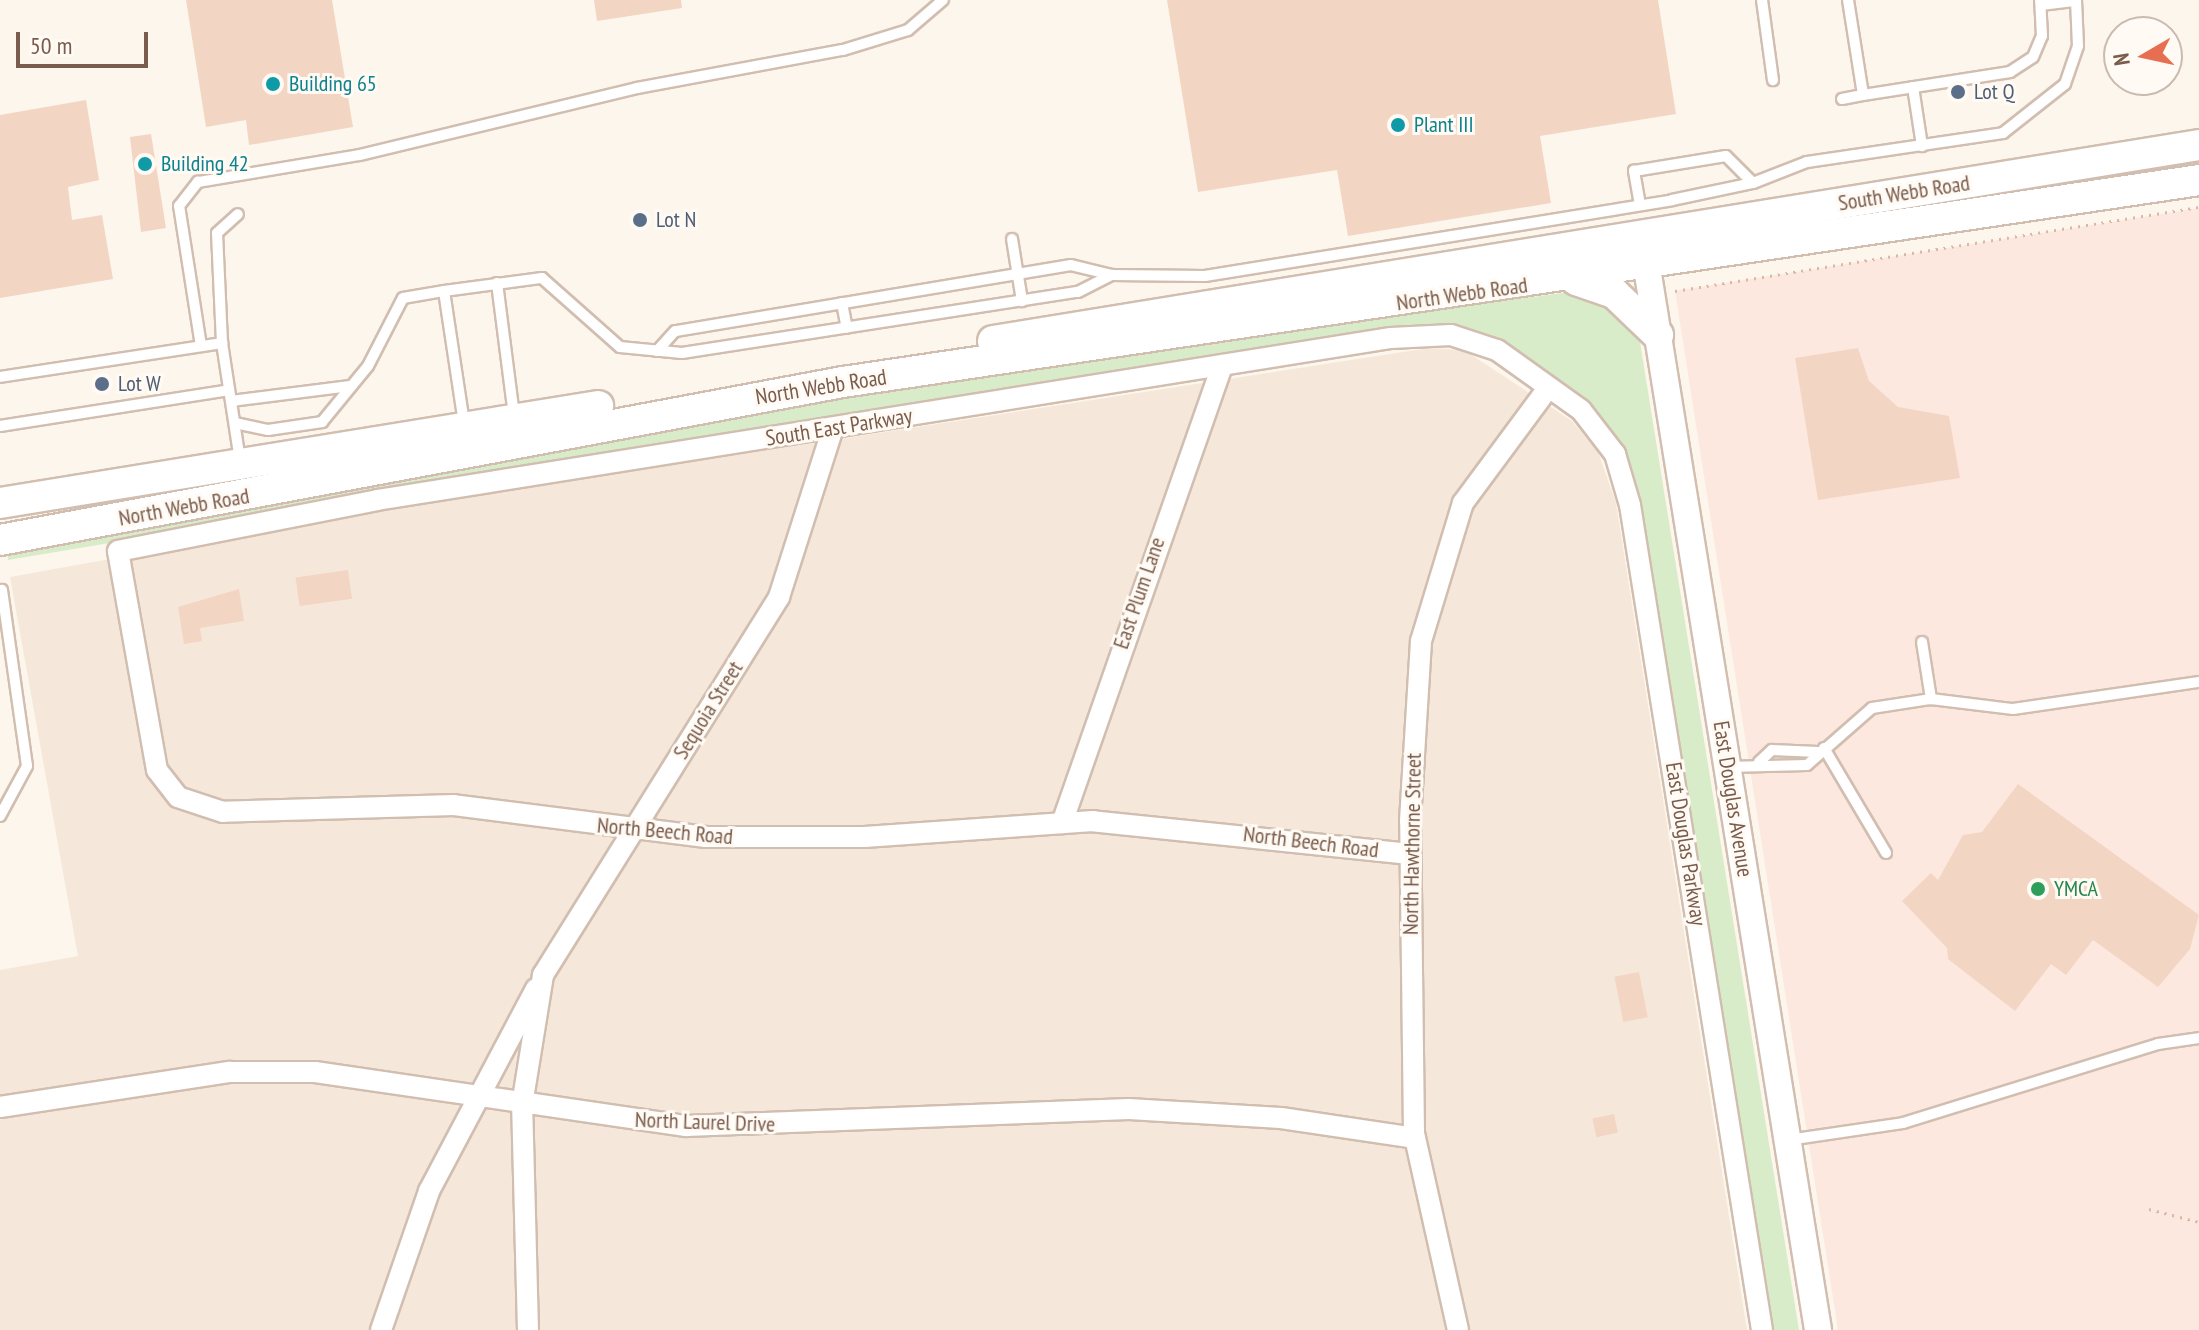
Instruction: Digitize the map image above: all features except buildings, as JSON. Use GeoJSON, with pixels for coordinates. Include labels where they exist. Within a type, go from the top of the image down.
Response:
{"type":"FeatureCollection","features":[{"type":"Feature","properties":{"kind":"main road","name":"South Webb Road"},"geometry":{"type":"LineString","coordinates":[[1610,241],[2199,145]]}},
{"type":"Feature","properties":{"kind":"main road","name":"South Webb Road"},"geometry":{"type":"LineString","coordinates":[[1647,268],[2199,180]]}},
{"type":"Feature","properties":{"kind":"main road"},"geometry":{"type":"LineString","coordinates":[[1610,241],[1626,246],[1647,268],[1692,227]]}},
{"type":"Feature","properties":{"kind":"main road","name":"North Webb Road"},"geometry":{"type":"LineString","coordinates":[[0,540],[246,496],[516,430],[1610,241]]}},
{"type":"Feature","properties":{"kind":"main road","name":"North Webb Road"},"geometry":{"type":"LineString","coordinates":[[516,430],[1647,268]]}},
{"type":"Feature","properties":{"kind":"main road"},"geometry":{"type":"LineString","coordinates":[[1570,279],[1614,293],[1658,335]]}},
{"type":"Feature","properties":{"kind":"main road","name":"North Webb Road"},"geometry":{"type":"LineString","coordinates":[[0,503],[241,462],[466,440]]}},
{"type":"Feature","properties":{"kind":"street","name":"East Douglas Avenue"},"geometry":{"type":"LineString","coordinates":[[1647,268],[1818,1330]]}},
{"type":"Feature","properties":{"kind":"street","name":"South East Parkway"},"geometry":{"type":"LineString","coordinates":[[118,551],[377,500],[1222,365],[1451,335],[1497,350],[1548,388]]}},
{"type":"Feature","properties":{"kind":"street","name":"East Plum Lane"},"geometry":{"type":"LineString","coordinates":[[1062,823],[1222,365]]}},
{"type":"Feature","properties":{"kind":"street","name":"North Hawthorne Street"},"geometry":{"type":"LineString","coordinates":[[1458,1330],[1415,1138],[1410,854],[1421,641],[1436,573],[1463,503],[1548,388]]}},
{"type":"Feature","properties":{"kind":"street","name":"East Douglas Parkway"},"geometry":{"type":"LineString","coordinates":[[1548,388],[1581,410],[1615,454],[1630,505],[1762,1330]]}},
{"type":"Feature","properties":{"kind":"street","name":"Sequoia Street"},"geometry":{"type":"LineString","coordinates":[[381,1330],[429,1191],[543,975],[779,597],[833,428]]}},
{"type":"Feature","properties":{"kind":"street"},"geometry":{"type":"LineString","coordinates":[[241,462],[246,496]]}},
{"type":"Feature","properties":{"kind":"street","name":"North Beech Road"},"geometry":{"type":"LineString","coordinates":[[118,551],[157,770],[178,797],[223,812],[454,805],[632,830],[865,837],[1062,823],[1410,854]]}},
{"type":"Feature","properties":{"kind":"street","name":"Sequoia Street"},"geometry":{"type":"LineString","coordinates":[[528,1330],[522,1105],[543,975]]}},
{"type":"Feature","properties":{"kind":"street","name":"North Laurel Drive"},"geometry":{"type":"LineString","coordinates":[[0,1107],[230,1072],[315,1072],[522,1105],[686,1126],[1129,1109],[1281,1118],[1415,1138]]}},
{"type":"Feature","properties":{"kind":"lane"},"geometry":{"type":"LineString","coordinates":[[201,346],[179,206],[198,182],[360,155],[637,88],[843,50],[908,30],[943,0]]}},
{"type":"Feature","properties":{"kind":"lane"},"geometry":{"type":"LineString","coordinates":[[1762,0],[1773,80]]}},
{"type":"Feature","properties":{"kind":"lane"},"geometry":{"type":"LineString","coordinates":[[1848,0],[1863,95]]}},
{"type":"Feature","properties":{"kind":"lane"},"geometry":{"type":"LineString","coordinates":[[657,351],[675,331],[1071,265],[1112,275],[1205,276],[1640,205],[1753,183],[1807,162],[2003,133],[2037,113],[2065,84],[2078,46],[2076,1],[2041,2],[2033,57],[2010,72],[1842,99]]}},
{"type":"Feature","properties":{"kind":"lane"},"geometry":{"type":"LineString","coordinates":[[1913,87],[1922,146]]}},
{"type":"Feature","properties":{"kind":"lane"},"geometry":{"type":"LineString","coordinates":[[1640,205],[1634,171],[1726,156],[1743,164],[1753,183]]}},
{"type":"Feature","properties":{"kind":"lane"},"geometry":{"type":"LineString","coordinates":[[238,214],[217,233],[222,343],[241,462]]}},
{"type":"Feature","properties":{"kind":"lane"},"geometry":{"type":"LineString","coordinates":[[1012,239],[1022,301]]}},
{"type":"Feature","properties":{"kind":"lane"},"geometry":{"type":"LineString","coordinates":[[235,423],[268,430],[322,422],[350,386],[403,298],[444,291],[542,278],[620,347],[657,351],[847,328],[1078,292],[1112,275]]}},
{"type":"Feature","properties":{"kind":"lane"},"geometry":{"type":"LineString","coordinates":[[497,283],[516,430]]}},
{"type":"Feature","properties":{"kind":"lane"},"geometry":{"type":"LineString","coordinates":[[444,291],[466,440]]}},
{"type":"Feature","properties":{"kind":"lane"},"geometry":{"type":"LineString","coordinates":[[842,303],[847,328]]}},
{"type":"Feature","properties":{"kind":"lane"},"geometry":{"type":"LineString","coordinates":[[0,377],[222,343]]}},
{"type":"Feature","properties":{"kind":"lane"},"geometry":{"type":"LineString","coordinates":[[0,426],[230,396],[350,386]]}},
{"type":"Feature","properties":{"kind":"lane"},"geometry":{"type":"LineString","coordinates":[[0,816],[27,766],[1,586]]}},
{"type":"Feature","properties":{"kind":"lane"},"geometry":{"type":"LineString","coordinates":[[1922,642],[1931,699]]}},
{"type":"Feature","properties":{"kind":"lane"},"geometry":{"type":"LineString","coordinates":[[1728,767],[1759,762],[1775,769],[1807,765],[1872,708],[1931,699],[2013,709],[2199,682]]}},
{"type":"Feature","properties":{"kind":"lane"},"geometry":{"type":"LineString","coordinates":[[1759,762],[1772,750],[1821,750]]}},
{"type":"Feature","properties":{"kind":"lane"},"geometry":{"type":"LineString","coordinates":[[1821,750],[1886,853]]}},
{"type":"Feature","properties":{"kind":"lane"},"geometry":{"type":"LineString","coordinates":[[1788,1140],[1903,1123],[2158,1044],[2199,1038]]}},
{"type":"Feature","properties":{"kind":"path"},"geometry":{"type":"LineString","coordinates":[[1675,291],[2199,207]]}},
{"type":"Feature","properties":{"kind":"path"},"geometry":{"type":"LineString","coordinates":[[2149,1209],[2199,1222]]}},
{"type":"Feature","properties":{"kind":"shaded area"},"geometry":{"type":"Polygon","coordinates":[[[2199,208],[2199,1330],[1838,1330],[1675,291],[2199,208]]]}},
{"type":"Feature","properties":{"kind":"shaded area"},"geometry":{"type":"Polygon","coordinates":[[[1429,348],[1464,350],[1572,421],[1598,452],[1616,503],[1747,1330],[0,1330],[0,970],[78,956],[10,577],[400,507],[1429,348]]]}},
{"type":"Feature","properties":{"kind":"green space"},"geometry":{"type":"Polygon","coordinates":[[[1570,292],[1596,293],[1635,323],[1640,342],[1799,1330],[1768,1330],[1608,436],[1447,328],[1380,330],[8,560],[7,552],[614,434],[1242,334],[1570,292]]]}},
{"type":"Feature","properties":{"kind":"place","name":"Building 65"},"geometry":{"type":"Point","coordinates":[273,84]}},
{"type":"Feature","properties":{"kind":"place","name":"Lot Q"},"geometry":{"type":"Point","coordinates":[1958,92]}},
{"type":"Feature","properties":{"kind":"place","name":"Plant III"},"geometry":{"type":"Point","coordinates":[1398,125]}},
{"type":"Feature","properties":{"kind":"place","name":"Building 42"},"geometry":{"type":"Point","coordinates":[145,164]}},
{"type":"Feature","properties":{"kind":"place","name":"Lot N"},"geometry":{"type":"Point","coordinates":[640,220]}},
{"type":"Feature","properties":{"kind":"place","name":"Lot W"},"geometry":{"type":"Point","coordinates":[102,384]}},
{"type":"Feature","properties":{"kind":"place","name":"YMCA"},"geometry":{"type":"Point","coordinates":[2038,889]}}]}
